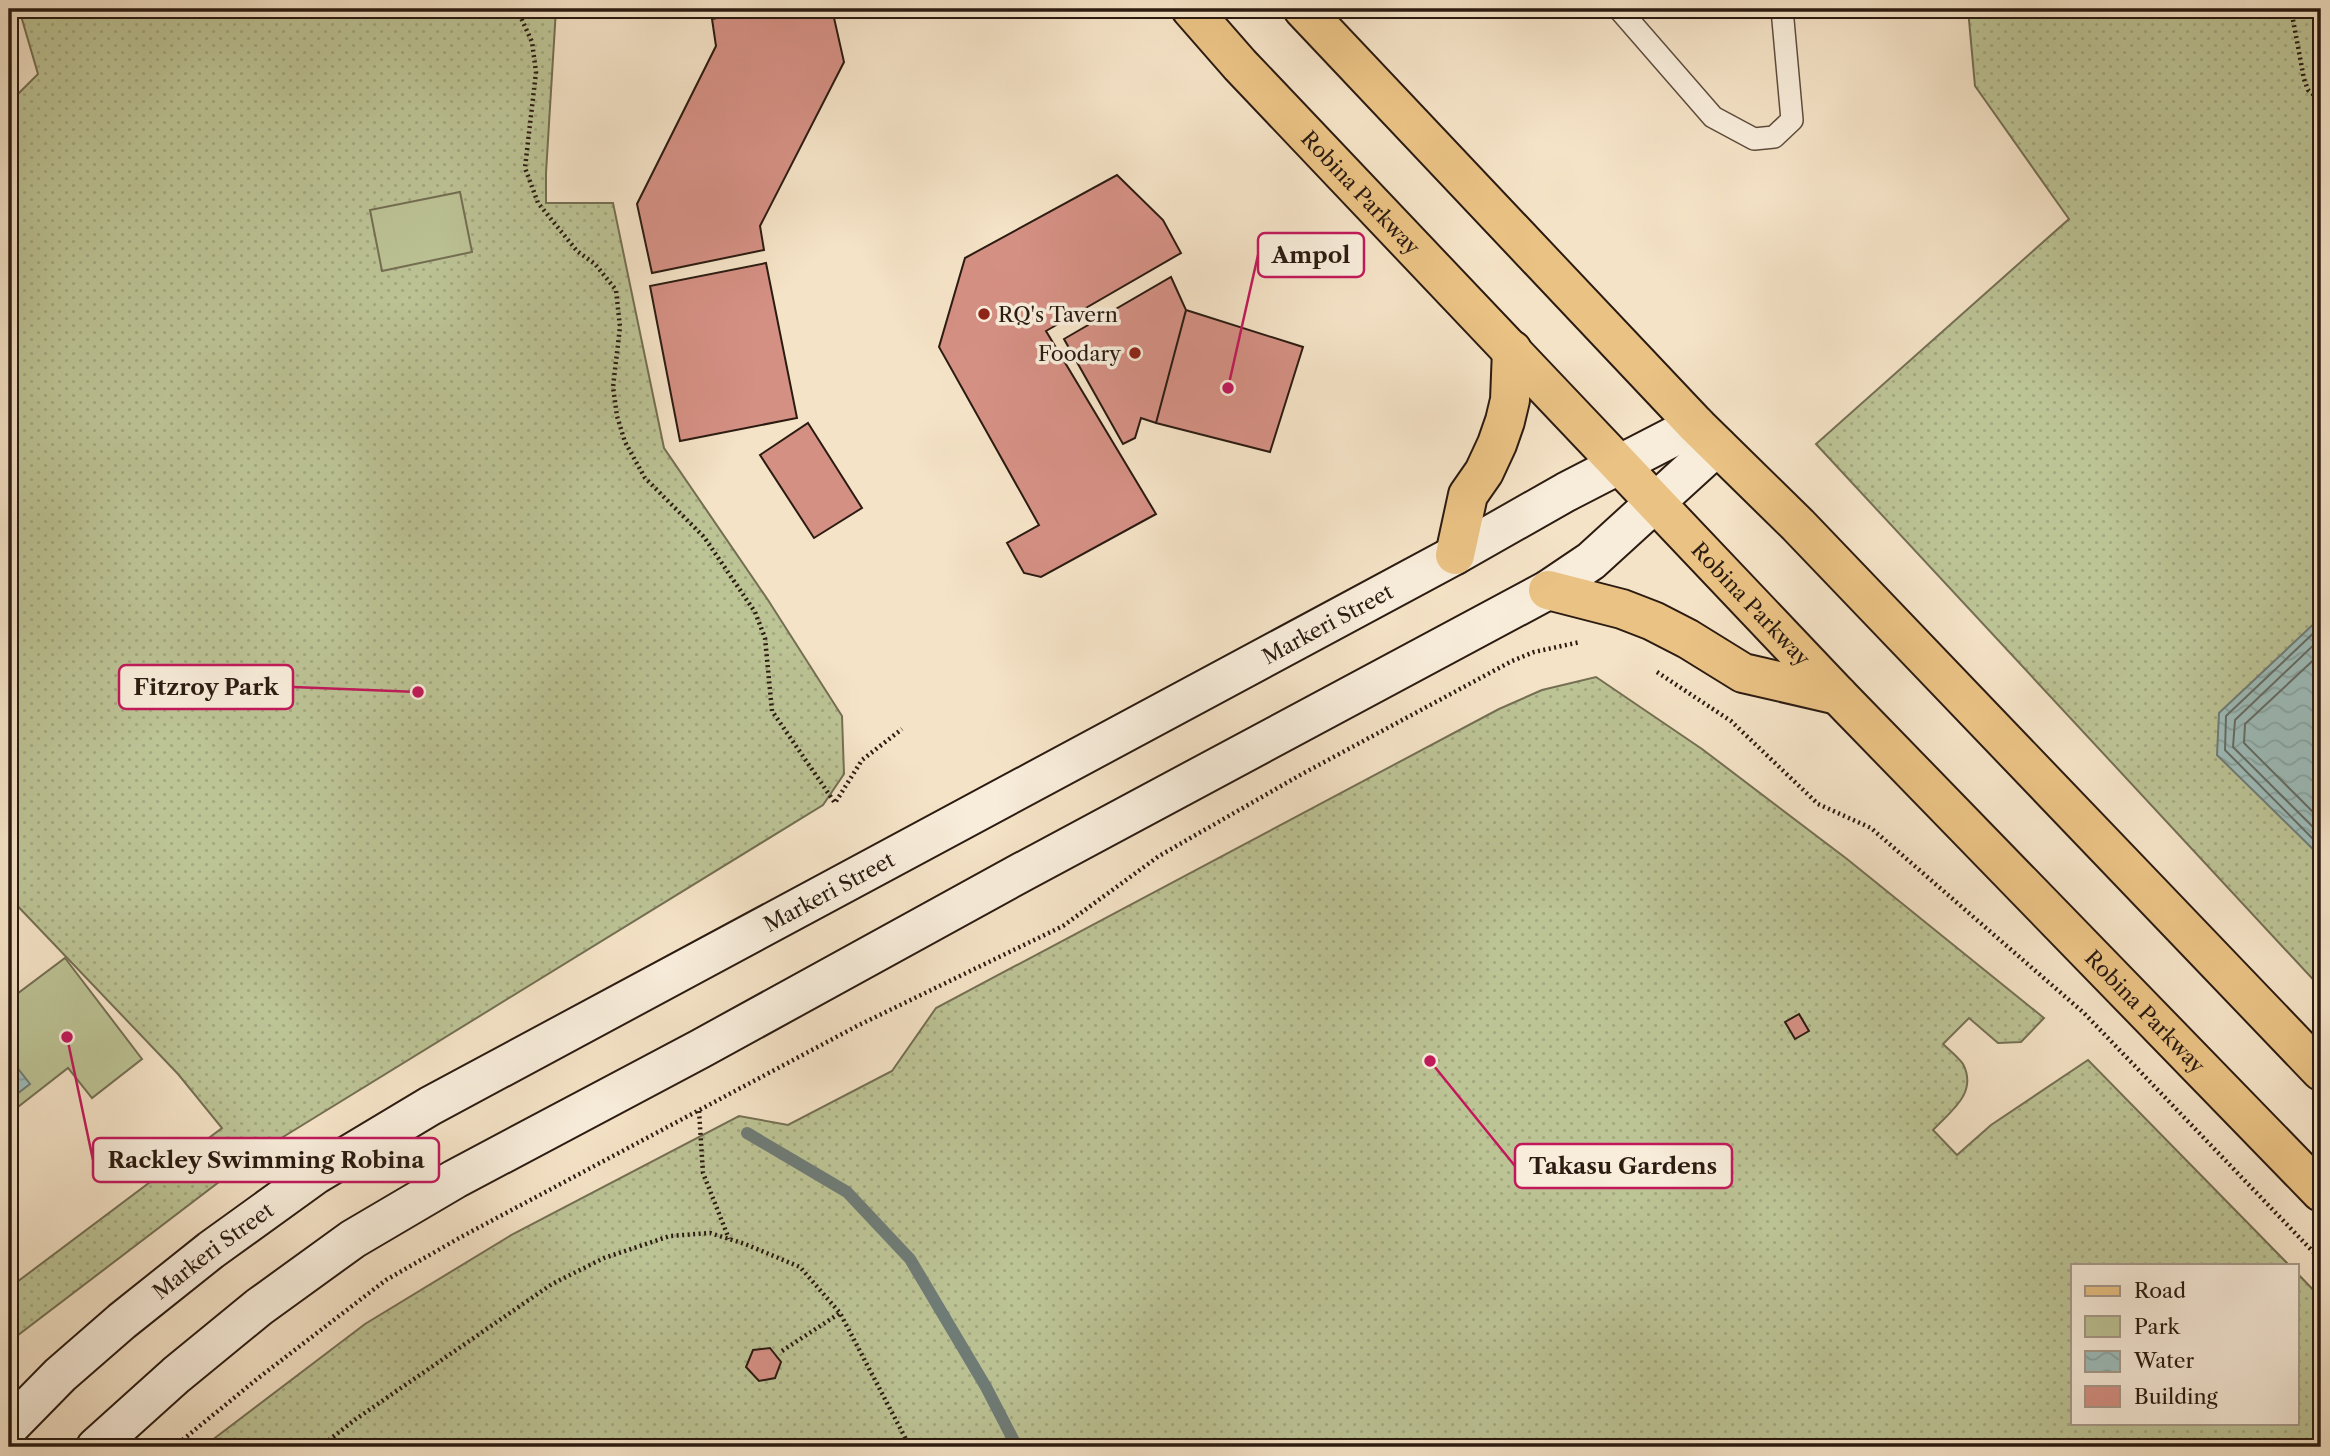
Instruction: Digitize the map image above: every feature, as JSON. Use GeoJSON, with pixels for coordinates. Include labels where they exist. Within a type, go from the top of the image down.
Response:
{"type":"FeatureCollection","features":[{"type":"Feature","properties":{"kind":"main road","name":"Robina Parkway"},"geometry":{"type":"LineString","coordinates":[[1191,9],[1249,75],[1839,695],[2321,1192]]}},
{"type":"Feature","properties":{"kind":"main road"},"geometry":{"type":"LineString","coordinates":[[1303,9],[1706,435],[1798,526],[2321,1071]]}},
{"type":"Feature","properties":{"kind":"main road"},"geometry":{"type":"LineString","coordinates":[[1455,555],[1468,495],[1497,444],[1505,421],[1510,400],[1512,350]]}},
{"type":"Feature","properties":{"kind":"main road"},"geometry":{"type":"LineString","coordinates":[[96,1447],[176,1375],[259,1307],[353,1239],[455,1179],[1548,590],[1591,561],[1655,502],[1706,435]]}},
{"type":"Feature","properties":{"kind":"main road","name":"Markeri Street"},"geometry":{"type":"LineString","coordinates":[[9,1427],[60,1375],[211,1250],[315,1175],[430,1106],[1455,555],[1619,464],[1706,435]]}},
{"type":"Feature","properties":{"kind":"main road"},"geometry":{"type":"LineString","coordinates":[[1548,590],[1653,621],[1743,673],[1839,695]]}},
{"type":"Feature","properties":{"kind":"lane"},"geometry":{"type":"LineString","coordinates":[[1619,9],[1713,117],[1754,139],[1774,137],[1791,120],[1782,9]]}},
{"type":"Feature","properties":{"kind":"path"},"geometry":{"type":"LineString","coordinates":[[517,9],[532,42],[536,72],[526,168],[538,202],[577,251],[595,264],[616,290],[620,327],[613,387],[617,416],[625,442],[645,478],[704,537],[755,612],[765,638],[772,711],[835,803],[862,760],[902,729]]}},
{"type":"Feature","properties":{"kind":"path"},"geometry":{"type":"LineString","coordinates":[[2291,9],[2304,79],[2308,90],[2321,101]]}},
{"type":"Feature","properties":{"kind":"path"},"geometry":{"type":"LineString","coordinates":[[174,1447],[386,1280],[461,1237],[857,1026],[1063,926],[1159,856],[1302,774],[1512,661],[1566,643],[1588,640]]}},
{"type":"Feature","properties":{"kind":"path"},"geometry":{"type":"LineString","coordinates":[[1651,667],[1731,721],[1818,804],[1871,828],[2084,1013],[2321,1260]]}},
{"type":"Feature","properties":{"kind":"path"},"geometry":{"type":"LineString","coordinates":[[699,1111],[703,1173],[729,1239]]}},
{"type":"Feature","properties":{"kind":"path"},"geometry":{"type":"LineString","coordinates":[[320,1447],[356,1419],[552,1284],[604,1258],[670,1236],[710,1233],[800,1267],[840,1313],[910,1447]]}},
{"type":"Feature","properties":{"kind":"path"},"geometry":{"type":"LineString","coordinates":[[782,1351],[840,1313]]}},
{"type":"Feature","properties":{"kind":"green space"},"geometry":{"type":"Polygon","coordinates":[[[19,9],[556,9],[546,203],[613,203],[664,448],[768,600],[842,716],[844,774],[823,805],[257,1153],[9,1342],[9,1288],[222,1128],[178,1074],[9,897],[9,103],[38,74],[19,9]]]}},
{"type":"Feature","properties":{"kind":"green space"},"geometry":{"type":"Polygon","coordinates":[[[1968,9],[2321,9],[2321,988],[1816,444],[2069,219],[1975,86],[1968,9]]]}},
{"type":"Feature","properties":{"kind":"green space"},"geometry":{"type":"Polygon","coordinates":[[[460,192],[472,252],[382,271],[370,210],[460,192]]]}},
{"type":"Feature","properties":{"kind":"green space"},"geometry":{"type":"Polygon","coordinates":[[[1596,677],[1702,749],[1847,859],[2044,1018],[2021,1042],[1998,1043],[1969,1018],[1943,1044],[1963,1064],[1967,1084],[1960,1101],[1933,1130],[1957,1155],[1991,1125],[2088,1060],[2288,1264],[2071,1264],[2071,1424],[2298,1424],[2298,1274],[2321,1298],[2321,1447],[203,1447],[365,1324],[513,1234],[739,1116],[788,1125],[892,1071],[936,1008],[1499,709],[1542,690],[1596,677]]]}},
{"type":"Feature","properties":{"kind":"green space"},"geometry":{"type":"Polygon","coordinates":[[[65,958],[142,1059],[92,1098],[68,1068],[9,1114],[9,1015],[16,1009],[9,1000],[65,958]]]}},
{"type":"Feature","properties":{"kind":"water"},"geometry":{"type":"Polygon","coordinates":[[[2321,617],[2321,857],[2217,755],[2219,713],[2321,617]]]}},
{"type":"Feature","properties":{"kind":"water"},"geometry":{"type":"Polygon","coordinates":[[[9,1057],[30,1084],[9,1100],[9,1057]]]}},
{"type":"Feature","properties":{"kind":"building"},"geometry":{"type":"Polygon","coordinates":[[[679,9],[718,9],[680,16],[679,9]]]}},
{"type":"Feature","properties":{"kind":"building"},"geometry":{"type":"Polygon","coordinates":[[[763,9],[832,9],[844,62],[760,226],[764,250],[652,273],[637,204],[716,46],[712,19],[763,9]]]}},
{"type":"Feature","properties":{"kind":"building"},"geometry":{"type":"Polygon","coordinates":[[[1117,175],[1163,220],[1181,253],[1046,331],[1156,514],[1041,577],[1024,573],[1007,543],[1039,525],[939,347],[965,258],[1117,175]]]}},
{"type":"Feature","properties":{"kind":"building"},"geometry":{"type":"Polygon","coordinates":[[[766,263],[797,418],[680,441],[650,286],[766,263]]]}},
{"type":"Feature","properties":{"kind":"building"},"geometry":{"type":"Polygon","coordinates":[[[1171,277],[1186,310],[1156,423],[1141,418],[1135,438],[1123,444],[1064,339],[1171,277]]]}},
{"type":"Feature","properties":{"kind":"building"},"geometry":{"type":"Polygon","coordinates":[[[1186,310],[1303,347],[1270,452],[1156,423],[1186,310]]]}},
{"type":"Feature","properties":{"kind":"building"},"geometry":{"type":"Polygon","coordinates":[[[808,423],[862,508],[814,538],[760,455],[808,423]]]}},
{"type":"Feature","properties":{"kind":"building"},"geometry":{"type":"Polygon","coordinates":[[[1799,1014],[1809,1031],[1795,1039],[1785,1022],[1799,1014]]]}},
{"type":"Feature","properties":{"kind":"building"},"geometry":{"type":"Polygon","coordinates":[[[770,1348],[781,1362],[775,1378],[759,1381],[746,1367],[753,1350],[770,1348]]]}},
{"type":"Feature","properties":{"kind":"waterway"},"geometry":{"type":"LineString","coordinates":[[747,1133],[847,1192],[910,1259],[986,1387],[1017,1447]]}},
{"type":"Feature","properties":{"kind":"place","name":"RQ's Tavern"},"geometry":{"type":"Point","coordinates":[984,314]}},
{"type":"Feature","properties":{"kind":"place","name":"Foodary"},"geometry":{"type":"Point","coordinates":[1135,353]}},
{"type":"Feature","properties":{"kind":"place","name":"Ampol"},"geometry":{"type":"Point","coordinates":[1228,388]}},
{"type":"Feature","properties":{"kind":"place","name":"Fitzroy Park"},"geometry":{"type":"Point","coordinates":[418,692]}},
{"type":"Feature","properties":{"kind":"place","name":"Rackley Swimming Robina"},"geometry":{"type":"Point","coordinates":[67,1037]}},
{"type":"Feature","properties":{"kind":"place","name":"Takasu Gardens"},"geometry":{"type":"Point","coordinates":[1430,1061]}}]}
